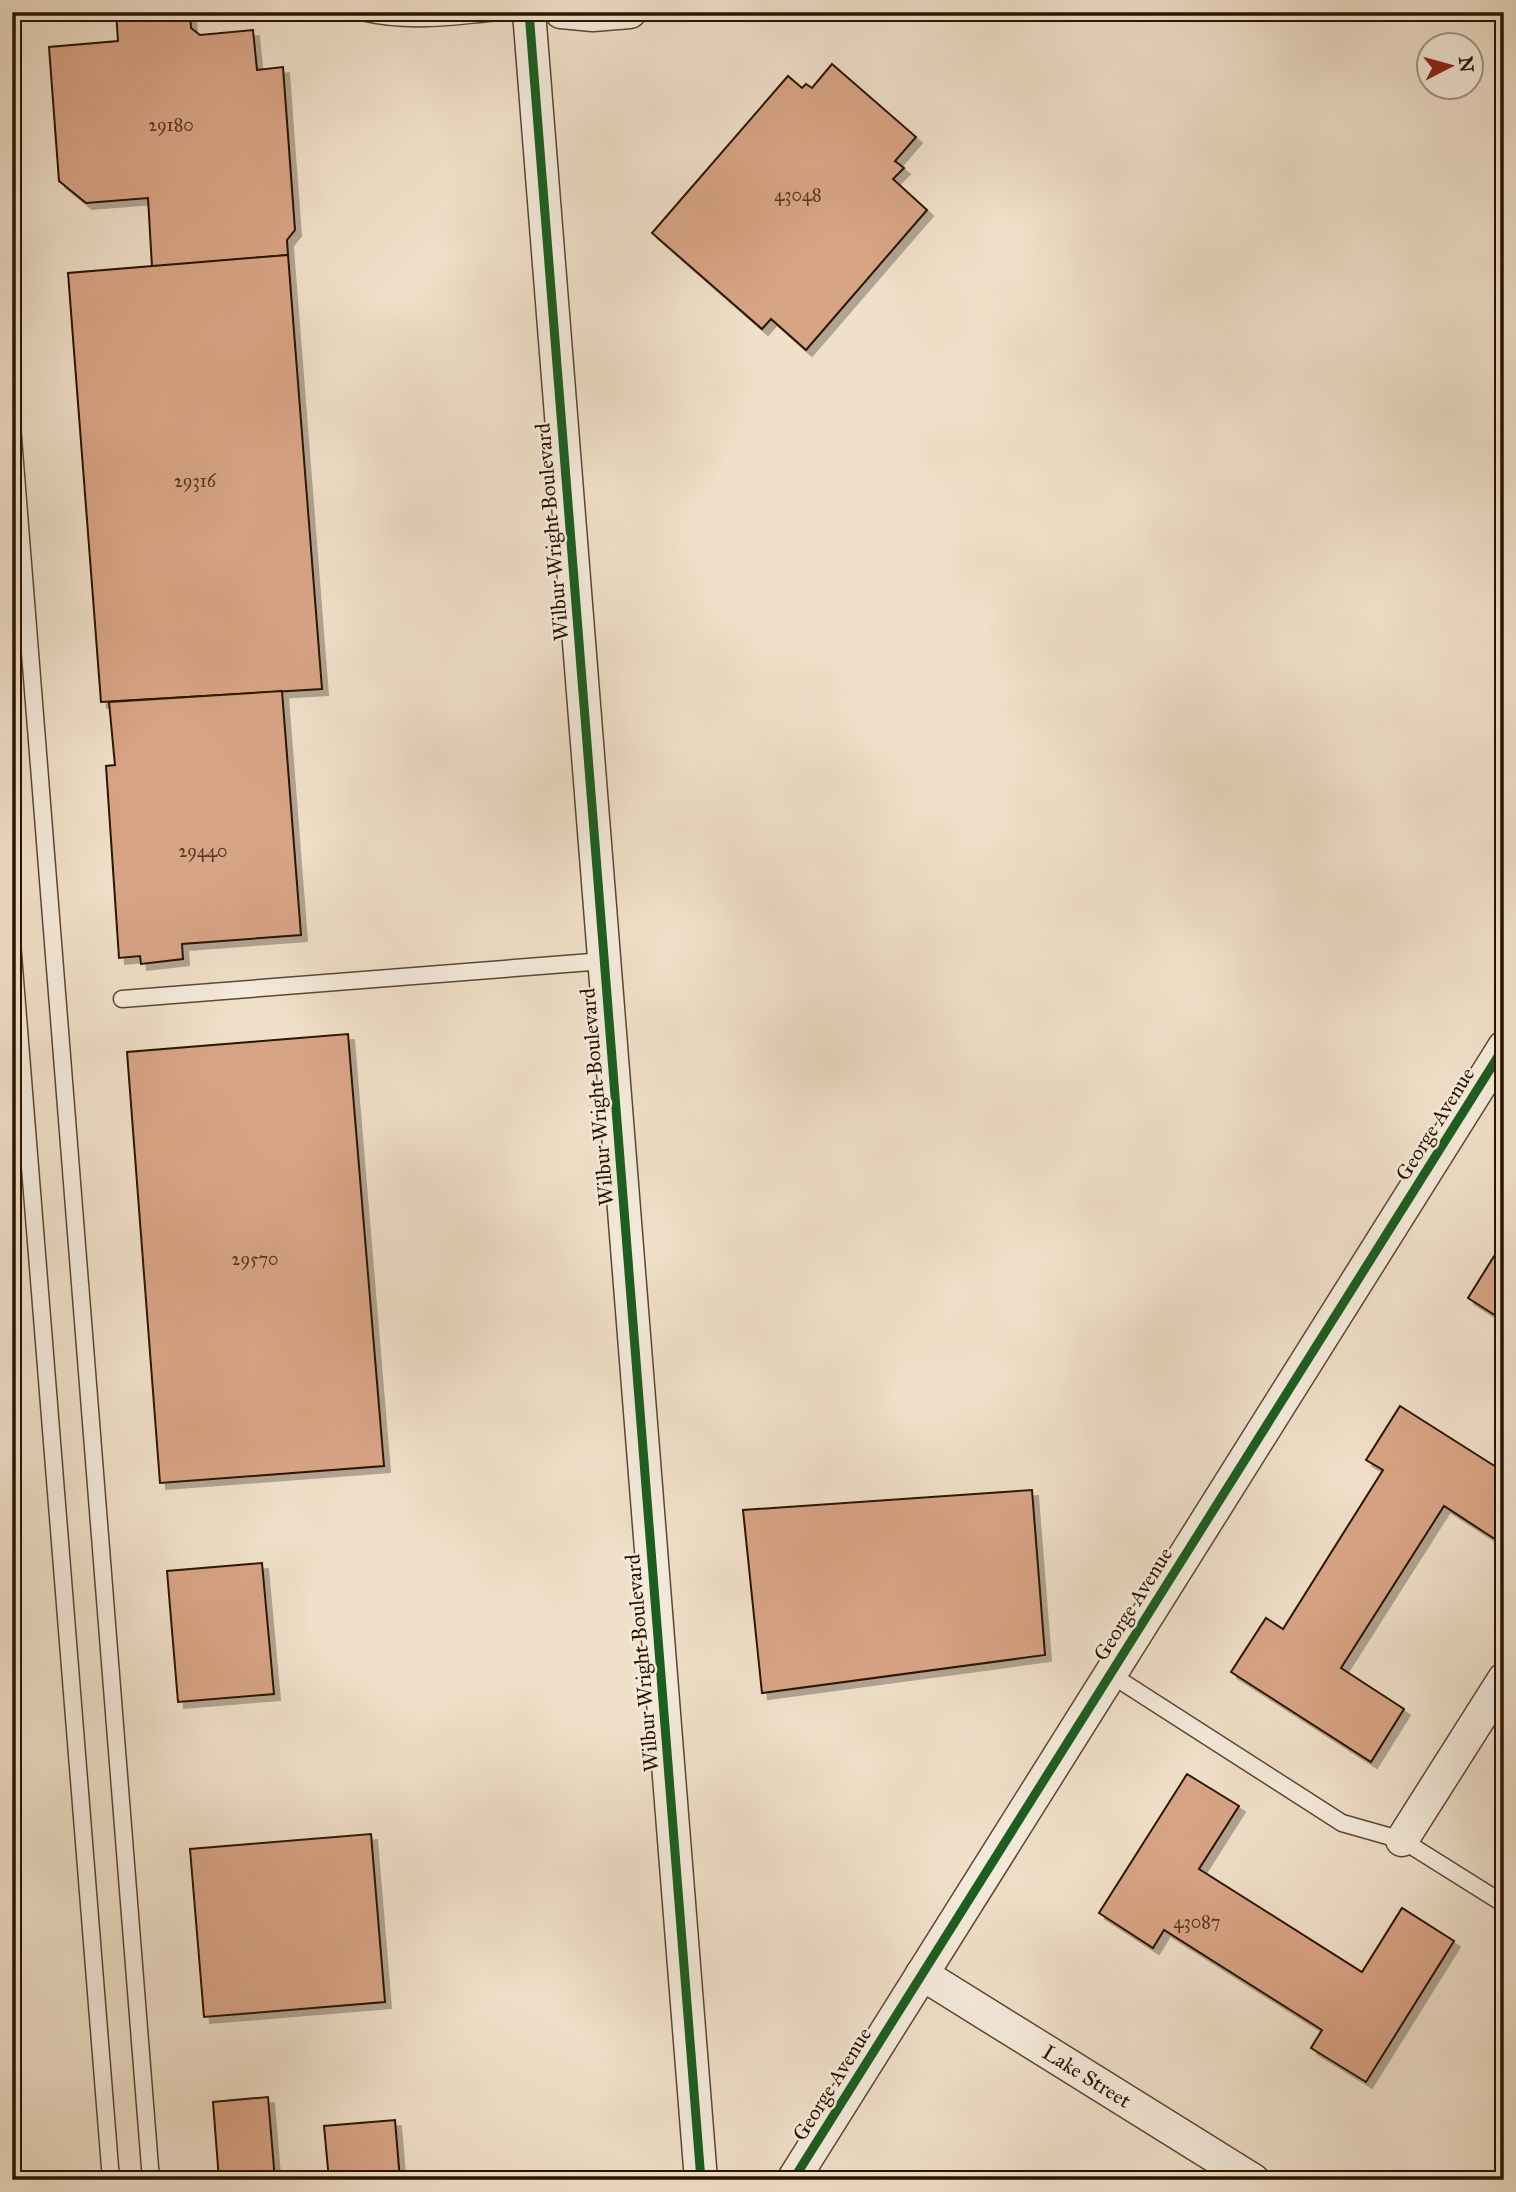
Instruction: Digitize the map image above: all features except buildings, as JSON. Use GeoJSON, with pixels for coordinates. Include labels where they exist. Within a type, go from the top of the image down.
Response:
{"type":"FeatureCollection","features":[{"type":"Feature","properties":{"kind":"street","name":"Wilbur Wright Boulevard"},"geometry":{"type":"LineString","coordinates":[[528,12],[701,2180]]}},
{"type":"Feature","properties":{"kind":"street"},"geometry":{"type":"LineString","coordinates":[[561,12],[593,15],[629,12]]}},
{"type":"Feature","properties":{"kind":"street","name":"George Avenue"},"geometry":{"type":"LineString","coordinates":[[793,2180],[1504,1047]]}},
{"type":"Feature","properties":{"kind":"street"},"geometry":{"type":"LineString","coordinates":[[1402,1840],[1504,1679]]}},
{"type":"Feature","properties":{"kind":"street","name":"Lake Street"},"geometry":{"type":"LineString","coordinates":[[922,1974],[1253,2180]]}},
{"type":"Feature","properties":{"kind":"lane"},"geometry":{"type":"LineString","coordinates":[[362,12],[384,18],[438,18],[498,12]]}},
{"type":"Feature","properties":{"kind":"lane"},"geometry":{"type":"LineString","coordinates":[[12,425],[151,2180]]}},
{"type":"Feature","properties":{"kind":"lane"},"geometry":{"type":"LineString","coordinates":[[12,942],[111,2180]]}},
{"type":"Feature","properties":{"kind":"lane"},"geometry":{"type":"LineString","coordinates":[[122,999],[604,961]]}},
{"type":"Feature","properties":{"kind":"lane"},"geometry":{"type":"LineString","coordinates":[[1110,1674],[1342,1824],[1402,1840],[1504,1904]]}},
{"type":"Feature","properties":{"kind":"cycle path"},"geometry":{"type":"LineString","coordinates":[[529,12],[701,2180]]}},
{"type":"Feature","properties":{"kind":"cycle path"},"geometry":{"type":"LineString","coordinates":[[793,2180],[1504,1047]]}}]}
